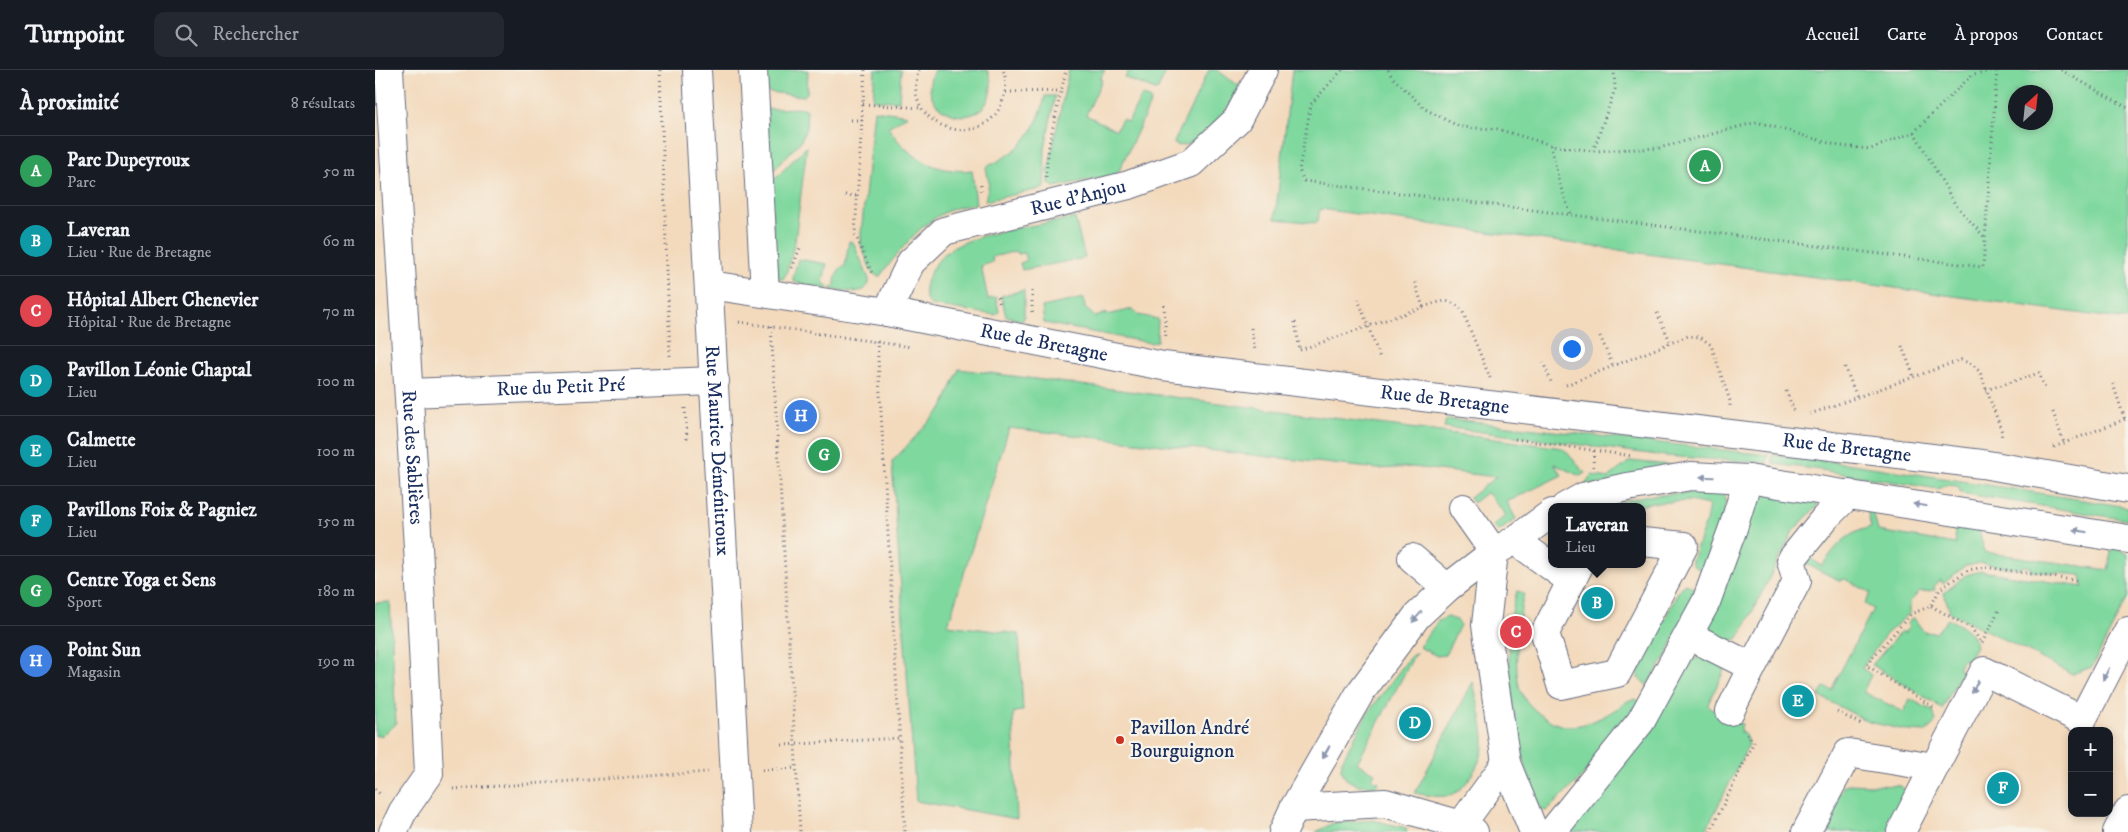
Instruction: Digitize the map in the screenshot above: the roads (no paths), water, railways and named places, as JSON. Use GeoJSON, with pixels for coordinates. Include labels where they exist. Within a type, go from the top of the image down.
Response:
{"type":"FeatureCollection","features":[{"type":"Feature","properties":{"kind":"street","name":"Rue des Sablières"},"geometry":{"type":"LineString","coordinates":[[389,70],[384,116],[409,393],[429,774],[398,821]]}},
{"type":"Feature","properties":{"kind":"street","name":"Rue Maurice Déménitroux"},"geometry":{"type":"LineString","coordinates":[[697,70],[738,832]]}},
{"type":"Feature","properties":{"kind":"street"},"geometry":{"type":"LineString","coordinates":[[753,70],[765,293]]}},
{"type":"Feature","properties":{"kind":"street","name":"Rue d'Anjou"},"geometry":{"type":"LineString","coordinates":[[887,312],[911,262],[944,231],[1129,185],[1191,162],[1237,120],[1263,70]]}},
{"type":"Feature","properties":{"kind":"street","name":"Rue de Bretagne"},"geometry":{"type":"LineString","coordinates":[[710,285],[887,312],[1163,366],[1999,467],[2128,489]]}},
{"type":"Feature","properties":{"kind":"street","name":"Rue du Petit Pré"},"geometry":{"type":"LineString","coordinates":[[409,393],[715,381]]}},
{"type":"Feature","properties":{"kind":"street"},"geometry":{"type":"LineString","coordinates":[[1572,503],[1583,497],[1691,476],[1748,479],[2128,539]]}},
{"type":"Feature","properties":{"kind":"street"},"geometry":{"type":"LineString","coordinates":[[1551,832],[1641,721],[1706,602],[1733,528],[1748,479]]}},
{"type":"Feature","properties":{"kind":"street"},"geometry":{"type":"LineString","coordinates":[[1730,711],[1797,581],[1791,560],[1825,518],[1849,494]]}},
{"type":"Feature","properties":{"kind":"street"},"geometry":{"type":"LineString","coordinates":[[1463,508],[1505,546],[1548,562]]}},
{"type":"Feature","properties":{"kind":"street"},"geometry":{"type":"LineString","coordinates":[[1289,820],[1360,693],[1417,616],[1447,588],[1548,516]]}},
{"type":"Feature","properties":{"kind":"street"},"geometry":{"type":"LineString","coordinates":[[1563,568],[1576,573],[1545,634],[1561,685],[1617,673],[1684,546],[1646,542]]}},
{"type":"Feature","properties":{"kind":"street"},"geometry":{"type":"LineString","coordinates":[[1505,546],[1487,625],[1506,763],[1534,832]]}},
{"type":"Feature","properties":{"kind":"street"},"geometry":{"type":"LineString","coordinates":[[1412,558],[1447,588]]}},
{"type":"Feature","properties":{"kind":"street"},"geometry":{"type":"LineString","coordinates":[[1673,567],[1711,586]]}},
{"type":"Feature","properties":{"kind":"street"},"geometry":{"type":"LineString","coordinates":[[1901,832],[1983,671],[2082,720],[2128,631]]}},
{"type":"Feature","properties":{"kind":"street"},"geometry":{"type":"LineString","coordinates":[[1688,635],[1753,667]]}},
{"type":"Feature","properties":{"kind":"street"},"geometry":{"type":"LineString","coordinates":[[1806,832],[1848,753],[1934,767]]}},
{"type":"Feature","properties":{"kind":"street"},"geometry":{"type":"LineString","coordinates":[[1289,820],[1385,803],[1451,827],[1506,763]]}},
{"type":"Feature","properties":{"kind":"place","name":"Parc Dupeyroux"},"geometry":{"type":"Point","coordinates":[1705,166]}},
{"type":"Feature","properties":{"kind":"place","name":"Point Sun"},"geometry":{"type":"Point","coordinates":[801,416]}},
{"type":"Feature","properties":{"kind":"place","name":"Centre Yoga et Sens"},"geometry":{"type":"Point","coordinates":[824,455]}},
{"type":"Feature","properties":{"kind":"place","name":"Laveran"},"geometry":{"type":"Point","coordinates":[1597,603]}},
{"type":"Feature","properties":{"kind":"place","name":"Hôpital Albert Chenevier"},"geometry":{"type":"Point","coordinates":[1516,632]}},
{"type":"Feature","properties":{"kind":"place","name":"Calmette"},"geometry":{"type":"Point","coordinates":[1798,701]}},
{"type":"Feature","properties":{"kind":"place","name":"Pavillon Léonie Chaptal"},"geometry":{"type":"Point","coordinates":[1415,723]}},
{"type":"Feature","properties":{"kind":"place","name":"Pavillon André Bourguignon"},"geometry":{"type":"Point","coordinates":[1120,740]}},
{"type":"Feature","properties":{"kind":"place","name":"Pavillons Foix & Pagniez"},"geometry":{"type":"Point","coordinates":[2003,788]}}]}
